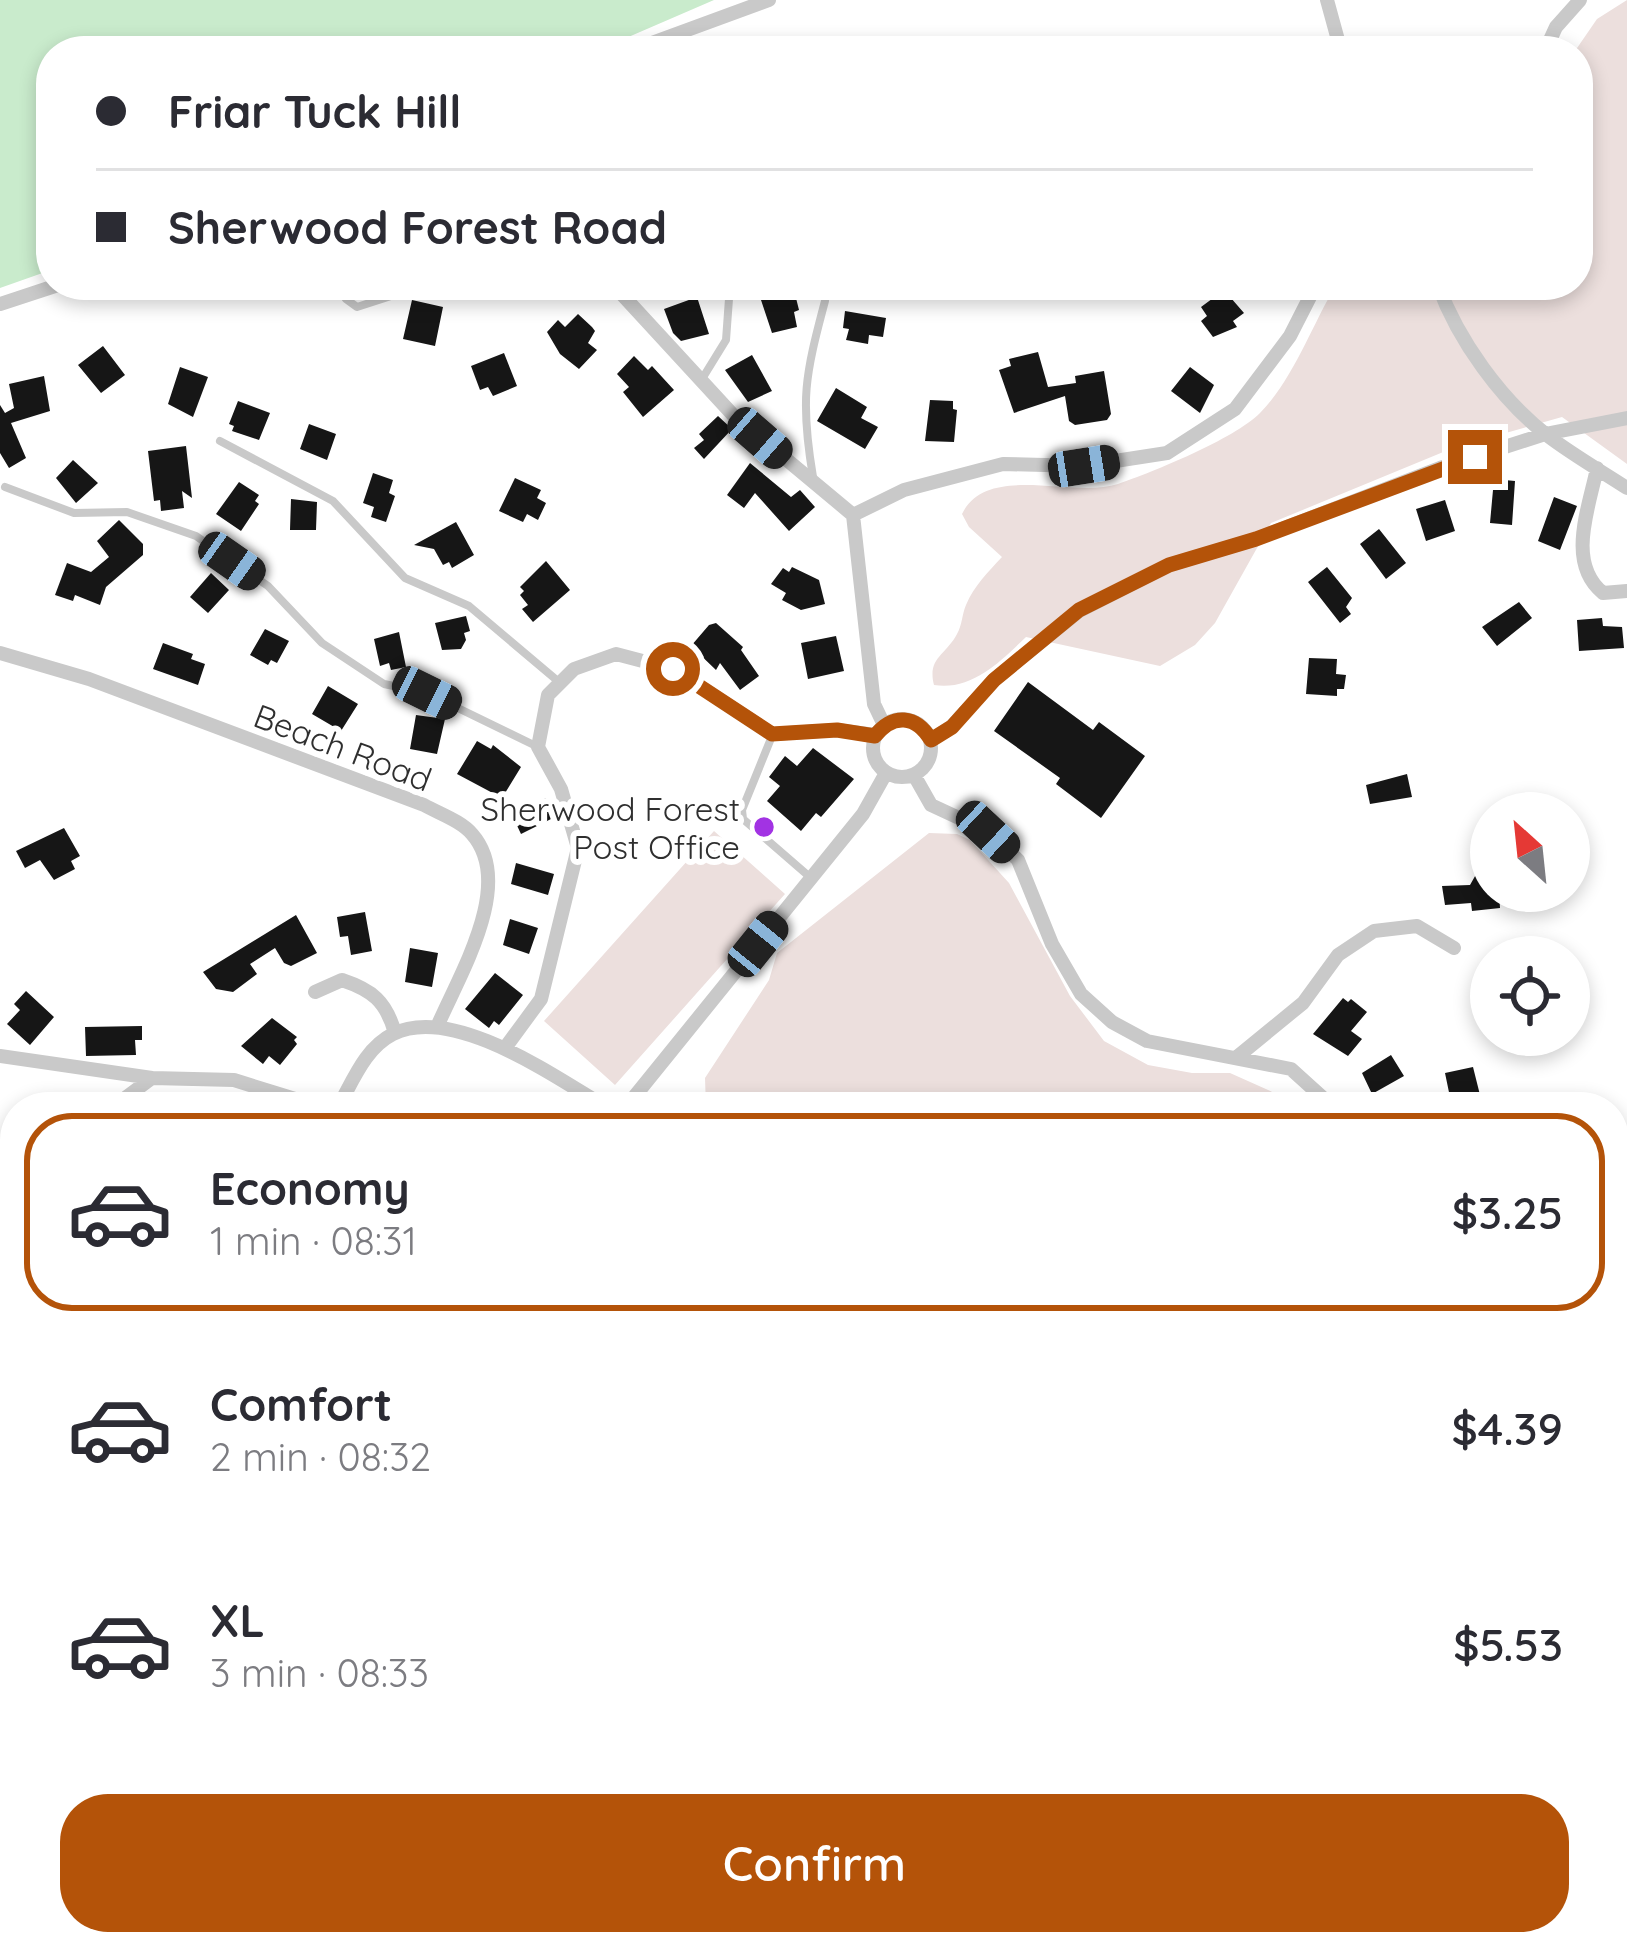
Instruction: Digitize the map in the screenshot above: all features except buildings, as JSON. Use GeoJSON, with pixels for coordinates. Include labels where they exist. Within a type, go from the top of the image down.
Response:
{"type":"FeatureCollection","features":[{"type":"Feature","properties":{"kind":"street"},"geometry":{"type":"LineString","coordinates":[[671,36],[769,0]]}},
{"type":"Feature","properties":{"kind":"street"},"geometry":{"type":"LineString","coordinates":[[1327,0],[1336,36]]}},
{"type":"Feature","properties":{"kind":"street"},"geometry":{"type":"LineString","coordinates":[[1552,36],[1580,0]]}},
{"type":"Feature","properties":{"kind":"street"},"geometry":{"type":"LineString","coordinates":[[0,304],[36,292]]}},
{"type":"Feature","properties":{"kind":"street"},"geometry":{"type":"LineString","coordinates":[[506,1048],[541,999],[578,848],[561,789],[538,747],[548,695],[574,669],[616,654],[673,669],[772,734],[879,730],[897,719],[911,720],[931,740],[931,754],[914,776],[900,778],[876,763],[872,750],[879,730],[853,515],[734,415],[624,300]]}},
{"type":"Feature","properties":{"kind":"street"},"geometry":{"type":"LineString","coordinates":[[853,515],[904,490],[1003,464],[1084,466],[1167,453],[1235,409],[1290,337],[1308,300]]}},
{"type":"Feature","properties":{"kind":"street"},"geometry":{"type":"LineString","coordinates":[[1443,300],[1478,363],[1545,434],[1627,488]]}},
{"type":"Feature","properties":{"kind":"street"},"geometry":{"type":"LineString","coordinates":[[931,740],[952,727],[994,680],[1079,610],[1169,565],[1256,539],[1440,468],[1545,434],[1627,418]]}},
{"type":"Feature","properties":{"kind":"street"},"geometry":{"type":"LineString","coordinates":[[1597,468],[1582,561],[1589,582],[1603,593],[1627,591]]}},
{"type":"Feature","properties":{"kind":"street","name":"Beach Road"},"geometry":{"type":"LineString","coordinates":[[0,653],[89,679],[424,805],[469,830],[485,852],[490,882],[484,916],[437,1027]]}},
{"type":"Feature","properties":{"kind":"street"},"geometry":{"type":"LineString","coordinates":[[638,1092],[863,814],[886,773]]}},
{"type":"Feature","properties":{"kind":"street"},"geometry":{"type":"LineString","coordinates":[[914,776],[931,805],[988,832],[1018,860],[1052,944],[1081,994],[1112,1022],[1148,1042],[1291,1069],[1316,1092]]}},
{"type":"Feature","properties":{"kind":"street"},"geometry":{"type":"LineString","coordinates":[[1237,1057],[1303,1003],[1338,955],[1375,931],[1418,926],[1454,948]]}},
{"type":"Feature","properties":{"kind":"street"},"geometry":{"type":"LineString","coordinates":[[315,992],[341,980],[369,988],[388,1009],[395,1033]]}},
{"type":"Feature","properties":{"kind":"street"},"geometry":{"type":"LineString","coordinates":[[347,1092],[369,1053],[395,1033],[437,1027],[506,1048],[581,1092]]}},
{"type":"Feature","properties":{"kind":"street"},"geometry":{"type":"LineString","coordinates":[[0,1055],[152,1078],[234,1080],[273,1092]]}},
{"type":"Feature","properties":{"kind":"street"},"geometry":{"type":"LineString","coordinates":[[133,1092],[152,1078]]}},
{"type":"Feature","properties":{"kind":"lane"},"geometry":{"type":"LineString","coordinates":[[347,300],[357,307],[379,300]]}},
{"type":"Feature","properties":{"kind":"lane"},"geometry":{"type":"LineString","coordinates":[[701,380],[726,340],[729,300]]}},
{"type":"Feature","properties":{"kind":"lane"},"geometry":{"type":"LineString","coordinates":[[814,484],[803,406],[806,372],[825,301]]}},
{"type":"Feature","properties":{"kind":"lane"},"geometry":{"type":"LineString","coordinates":[[220,441],[333,501],[405,578],[469,606],[560,682]]}},
{"type":"Feature","properties":{"kind":"lane"},"geometry":{"type":"LineString","coordinates":[[4,487],[74,512],[127,512],[196,536],[268,586],[322,644],[384,684],[427,693],[538,747]]}},
{"type":"Feature","properties":{"kind":"lane"},"geometry":{"type":"LineString","coordinates":[[772,734],[742,810],[750,828],[811,878]]}},
{"type":"Feature","properties":{"kind":"shaded area"},"geometry":{"type":"Polygon","coordinates":[[[0,0],[714,0],[631,36],[36,36],[36,275],[0,288],[0,0]]]}},
{"type":"Feature","properties":{"kind":"shaded area"},"geometry":{"type":"Polygon","coordinates":[[[1627,0],[1627,464],[1562,417],[1453,448],[1271,523],[1215,623],[1195,645],[1160,666],[1026,637],[973,679],[934,685],[935,663],[957,634],[969,598],[1002,557],[969,527],[962,514],[974,498],[1010,486],[1118,484],[1213,444],[1260,413],[1283,384],[1328,300],[1593,300],[1593,36],[1585,36],[1597,19],[1627,0]]]}},
{"type":"Feature","properties":{"kind":"shaded area"},"geometry":{"type":"Polygon","coordinates":[[[714,831],[785,894],[615,1085],[544,1021],[714,831]]]}},
{"type":"Feature","properties":{"kind":"shaded area"},"geometry":{"type":"Polygon","coordinates":[[[929,833],[957,834],[970,840],[1009,883],[1070,996],[1104,1041],[1148,1065],[1192,1073],[1230,1073],[1272,1092],[705,1092],[705,1078],[769,980],[777,953],[929,833]]]}},
{"type":"Feature","properties":{"kind":"place","name":"Sherwood Forest Post Office"},"geometry":{"type":"Point","coordinates":[764,827]}},
{"type":"Feature","properties":{"kind":"route"},"geometry":{"type":"LineString","coordinates":[[673,669],[772,734],[837,730],[875,736],[884,724],[897,719],[911,720],[931,740],[952,727],[994,680],[1079,610],[1169,565],[1256,539],[1475,457]]}}]}
